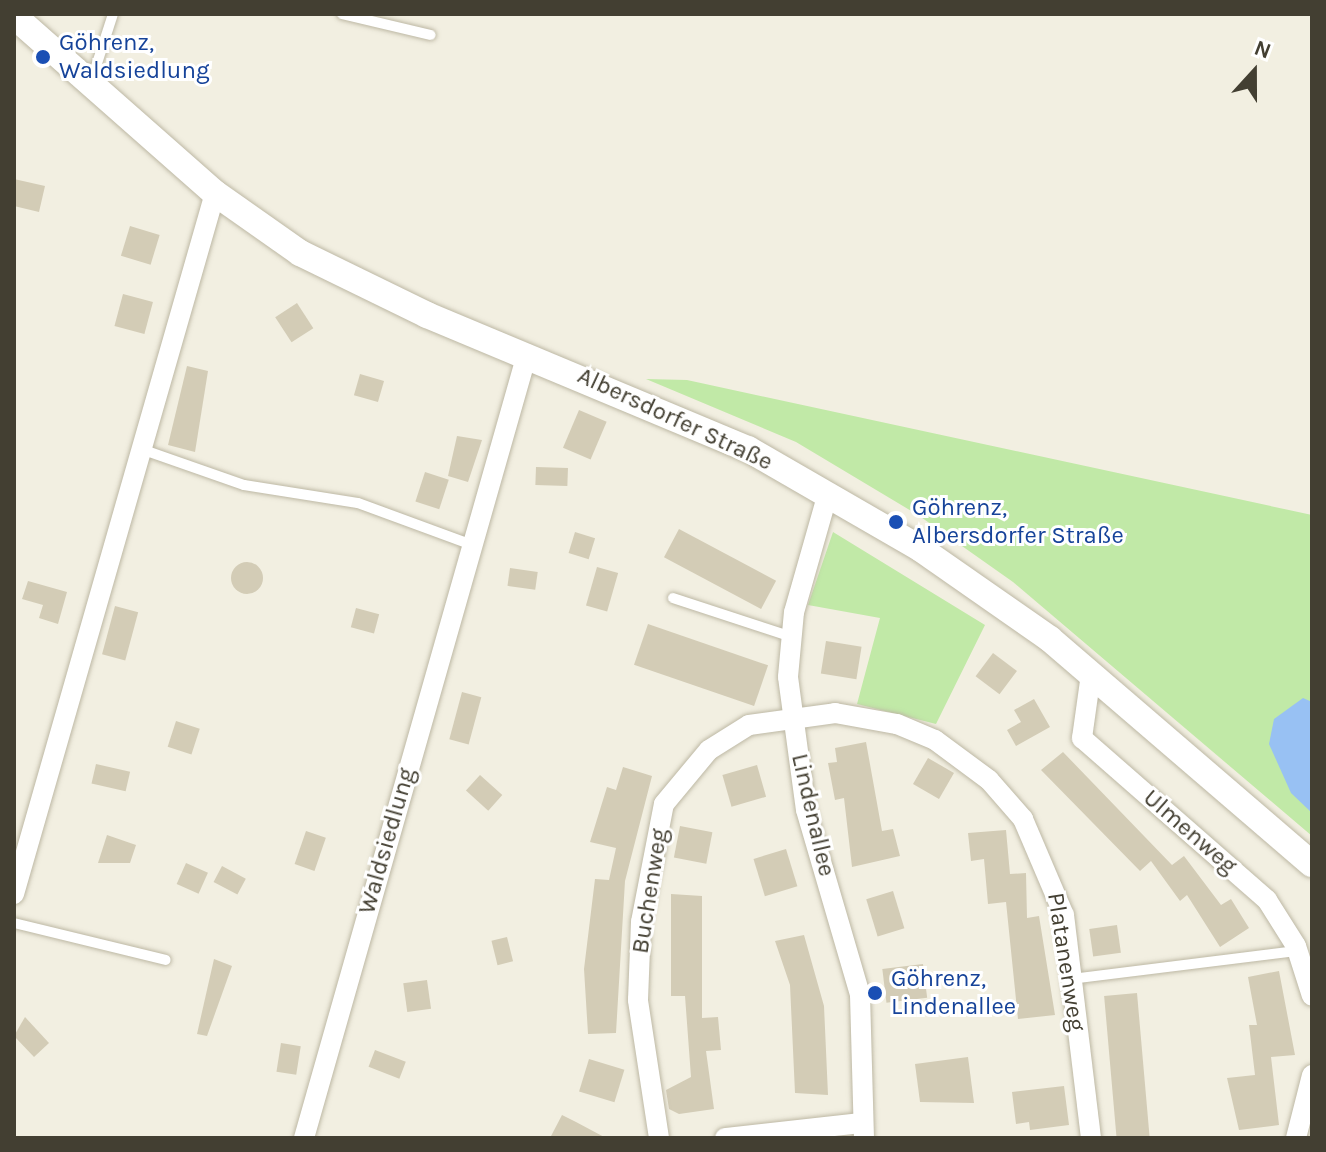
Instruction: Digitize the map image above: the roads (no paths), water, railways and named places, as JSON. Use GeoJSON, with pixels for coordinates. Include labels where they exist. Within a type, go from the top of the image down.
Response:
{"type":"FeatureCollection","features":[{"type":"Feature","properties":{"kind":"street","name":"Albersdorfer Straße"},"geometry":{"type":"LineString","coordinates":[[14,16],[215,193],[300,253],[364,287],[674,414],[828,493],[1005,605],[1091,674],[1312,864]]}},
{"type":"Feature","properties":{"kind":"street"},"geometry":{"type":"LineString","coordinates":[[14,894],[215,193]]}},
{"type":"Feature","properties":{"kind":"street","name":"Waldsiedlung"},"geometry":{"type":"LineString","coordinates":[[304,1138],[527,354]]}},
{"type":"Feature","properties":{"kind":"street","name":"Lindenallee"},"geometry":{"type":"LineString","coordinates":[[828,493],[792,637],[792,714],[806,810],[860,995],[862,1131]]}},
{"type":"Feature","properties":{"kind":"street","name":"Ulmenweg"},"geometry":{"type":"LineString","coordinates":[[1091,674],[1082,738],[1267,900],[1297,951],[1312,996]]}},
{"type":"Feature","properties":{"kind":"street","name":"Platanenweg"},"geometry":{"type":"LineString","coordinates":[[792,714],[897,724],[935,740],[989,780],[1023,819],[1057,888],[1091,1138]]}},
{"type":"Feature","properties":{"kind":"street","name":"Buchenweg"},"geometry":{"type":"LineString","coordinates":[[659,1138],[638,1000],[641,922],[664,804],[709,750],[749,725],[792,714]]}},
{"type":"Feature","properties":{"kind":"street"},"geometry":{"type":"LineString","coordinates":[[1296,1138],[1312,1075]]}},
{"type":"Feature","properties":{"kind":"street"},"geometry":{"type":"LineString","coordinates":[[725,1138],[862,1131]]}},
{"type":"Feature","properties":{"kind":"lane"},"geometry":{"type":"LineString","coordinates":[[90,84],[113,14]]}},
{"type":"Feature","properties":{"kind":"lane"},"geometry":{"type":"LineString","coordinates":[[342,14],[388,19],[431,35]]}},
{"type":"Feature","properties":{"kind":"lane"},"geometry":{"type":"LineString","coordinates":[[141,449],[244,485],[358,503],[472,545]]}},
{"type":"Feature","properties":{"kind":"lane"},"geometry":{"type":"LineString","coordinates":[[673,598],[792,637]]}},
{"type":"Feature","properties":{"kind":"lane"},"geometry":{"type":"LineString","coordinates":[[14,923],[166,960]]}},
{"type":"Feature","properties":{"kind":"lane"},"geometry":{"type":"LineString","coordinates":[[1071,979],[1297,951]]}},
{"type":"Feature","properties":{"kind":"water"},"geometry":{"type":"Polygon","coordinates":[[[1303,698],[1312,702],[1312,813],[1291,793],[1269,744],[1274,719],[1303,698]]]}},
{"type":"Feature","properties":{"kind":"place","name":"Göhrenz, Waldsiedlung"},"geometry":{"type":"Point","coordinates":[43,57]}},
{"type":"Feature","properties":{"kind":"place","name":"Göhrenz, Albersdorfer Straße"},"geometry":{"type":"Point","coordinates":[896,522]}},
{"type":"Feature","properties":{"kind":"place","name":"Göhrenz, Lindenallee"},"geometry":{"type":"Point","coordinates":[875,993]}}]}
